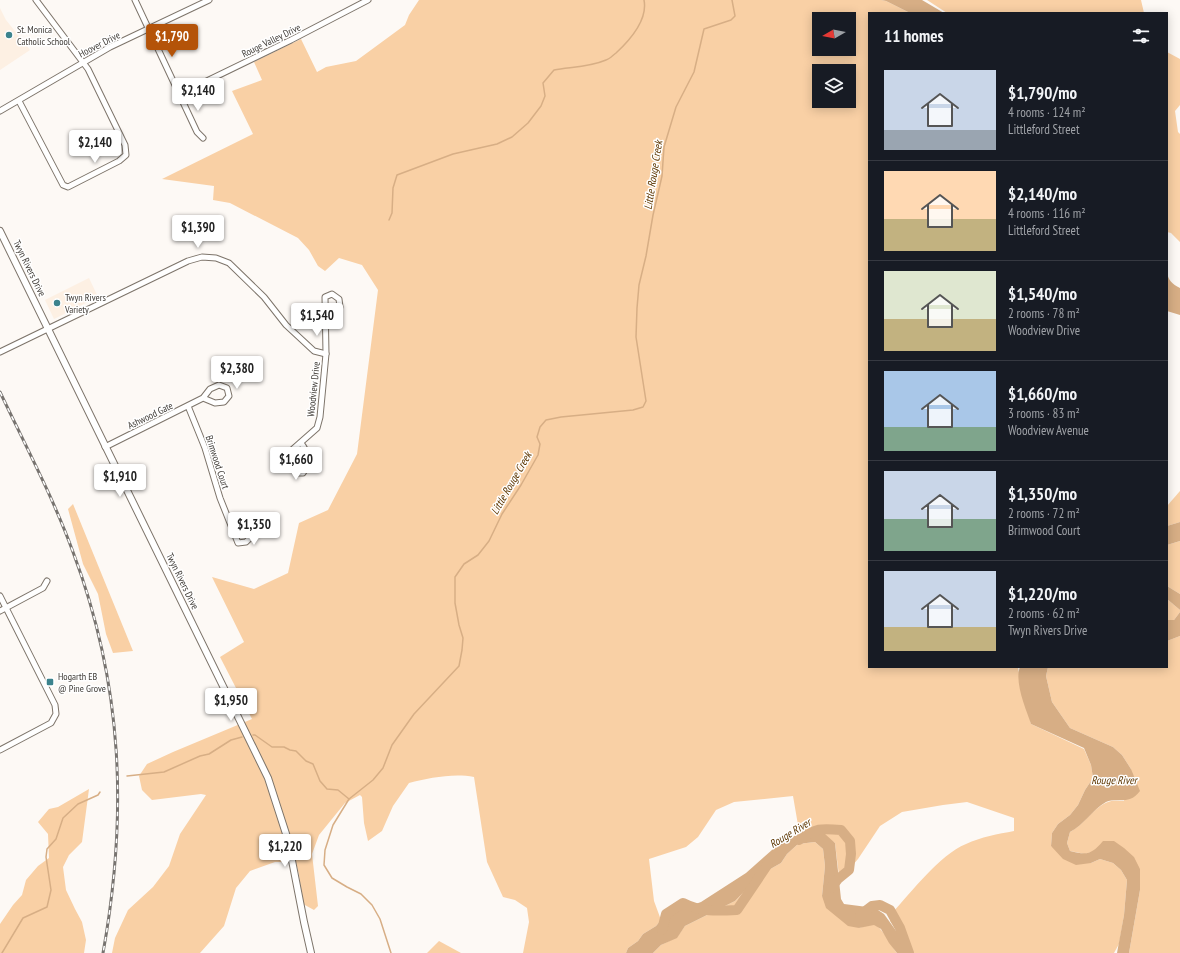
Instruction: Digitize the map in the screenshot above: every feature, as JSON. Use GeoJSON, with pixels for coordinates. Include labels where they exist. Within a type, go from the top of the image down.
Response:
{"type":"FeatureCollection","features":[{"type":"Feature","properties":{"kind":"street"},"geometry":{"type":"LineString","coordinates":[[19,101],[63,185],[68,187],[119,161],[126,155],[125,145],[98,88],[83,62],[36,0]]}},
{"type":"Feature","properties":{"kind":"street"},"geometry":{"type":"LineString","coordinates":[[135,0],[198,132],[203,138]]}},
{"type":"Feature","properties":{"kind":"street","name":"Hoover Drive"},"geometry":{"type":"LineString","coordinates":[[0,111],[110,47],[209,0]]}},
{"type":"Feature","properties":{"kind":"street","name":"Rouge Valley Drive"},"geometry":{"type":"LineString","coordinates":[[180,94],[291,40],[368,0]]}},
{"type":"Feature","properties":{"kind":"street","name":"Twyn Rivers Drive"},"geometry":{"type":"LineString","coordinates":[[0,231],[268,778],[288,840],[311,953]]}},
{"type":"Feature","properties":{"kind":"street","name":"Woodview Drive"},"geometry":{"type":"LineString","coordinates":[[0,352],[188,260],[202,257],[216,258],[229,263],[264,297],[286,325],[314,351],[326,354]]}},
{"type":"Feature","properties":{"kind":"street","name":"Woodview Drive"},"geometry":{"type":"LineString","coordinates":[[301,443],[317,428],[320,417],[326,354],[325,319],[325,297],[332,294],[340,299],[340,307],[325,319]]}},
{"type":"Feature","properties":{"kind":"street","name":"Ashwood Gate"},"geometry":{"type":"LineString","coordinates":[[105,447],[203,398],[210,389],[219,385],[227,388],[229,396],[224,402],[215,403],[203,398]]}},
{"type":"Feature","properties":{"kind":"street","name":"Brimwood Court"},"geometry":{"type":"LineString","coordinates":[[188,406],[204,448],[220,498],[238,543],[246,542],[251,537],[249,530],[242,525],[231,523]]}},
{"type":"Feature","properties":{"kind":"street"},"geometry":{"type":"LineString","coordinates":[[301,443],[306,450],[308,459],[307,467],[303,473],[296,473],[290,467],[288,459],[292,450],[301,443]]}},
{"type":"Feature","properties":{"kind":"street"},"geometry":{"type":"LineString","coordinates":[[0,611],[43,588],[47,581]]}},
{"type":"Feature","properties":{"kind":"street"},"geometry":{"type":"LineString","coordinates":[[0,596],[7,607],[55,704],[56,714],[52,723],[0,750]]}},
{"type":"Feature","properties":{"kind":"shaded area"},"geometry":{"type":"Polygon","coordinates":[[[419,0],[881,0],[908,12],[868,12],[868,668],[1018,668],[1031,724],[1084,749],[1091,765],[1093,778],[1078,805],[1070,815],[1058,824],[1052,833],[1051,846],[1091,863],[1100,859],[1113,863],[1121,870],[1127,880],[1124,915],[1119,944],[1114,953],[912,953],[890,921],[891,914],[926,875],[946,856],[966,844],[990,836],[1014,831],[1014,818],[967,802],[902,812],[880,826],[858,859],[846,873],[839,876],[835,843],[817,831],[798,834],[793,796],[734,802],[716,810],[698,837],[686,847],[649,859],[654,901],[661,920],[656,926],[643,934],[638,941],[628,948],[626,953],[523,953],[529,922],[527,908],[515,900],[503,897],[487,862],[474,777],[449,776],[409,783],[393,806],[382,831],[368,841],[364,823],[362,797],[360,795],[345,803],[319,835],[312,854],[318,906],[314,910],[303,904],[296,862],[275,862],[250,871],[236,888],[224,926],[200,953],[112,953],[115,938],[128,910],[153,887],[169,866],[180,834],[206,795],[201,794],[152,800],[142,790],[139,776],[147,764],[252,719],[220,657],[244,642],[212,577],[254,589],[288,573],[299,523],[328,510],[357,454],[378,290],[362,265],[339,258],[325,271],[318,266],[309,250],[298,238],[230,203],[213,200],[214,186],[162,179],[253,134],[232,91],[262,80],[254,62],[301,39],[317,72],[326,67],[356,61],[405,25],[409,15],[419,0]]]}},
{"type":"Feature","properties":{"kind":"shaded area"},"geometry":{"type":"Polygon","coordinates":[[[927,0],[1141,0],[1144,12],[945,12],[927,0]]]}},
{"type":"Feature","properties":{"kind":"shaded area","name":"St. Monica Catholic School"},"geometry":{"type":"Polygon","coordinates":[[[0,8],[6,20],[30,50],[0,70],[0,8]]]}},
{"type":"Feature","properties":{"kind":"shaded area"},"geometry":{"type":"Polygon","coordinates":[[[1168,53],[1180,59],[1180,105],[1175,111],[1178,132],[1180,134],[1180,242],[1171,233],[1168,232],[1168,53]]]}},
{"type":"Feature","properties":{"kind":"shaded area"},"geometry":{"type":"Polygon","coordinates":[[[89,278],[98,297],[54,319],[45,300],[89,278]]]}},
{"type":"Feature","properties":{"kind":"shaded area"},"geometry":{"type":"Polygon","coordinates":[[[1180,491],[1180,522],[1168,526],[1168,505],[1180,491]]]}},
{"type":"Feature","properties":{"kind":"shaded area"},"geometry":{"type":"Polygon","coordinates":[[[73,504],[133,651],[113,653],[106,634],[98,594],[83,564],[68,509],[73,504]]]}},
{"type":"Feature","properties":{"kind":"shaded area"},"geometry":{"type":"Polygon","coordinates":[[[1180,541],[1180,594],[1168,587],[1168,545],[1180,541]]]}},
{"type":"Feature","properties":{"kind":"shaded area"},"geometry":{"type":"Polygon","coordinates":[[[1168,600],[1180,610],[1174,620],[1168,620],[1168,600]]]}},
{"type":"Feature","properties":{"kind":"shaded area"},"geometry":{"type":"Polygon","coordinates":[[[1180,636],[1180,953],[1129,953],[1140,890],[1140,869],[1095,851],[1085,854],[1070,851],[1067,843],[1070,832],[1103,804],[1110,801],[1124,801],[1131,769],[1122,755],[1113,747],[1070,728],[1052,702],[1046,676],[1048,668],[1168,668],[1168,641],[1180,636]]]}},
{"type":"Feature","properties":{"kind":"shaded area"},"geometry":{"type":"Polygon","coordinates":[[[89,789],[82,842],[69,855],[63,867],[66,890],[82,922],[86,940],[84,953],[0,953],[0,924],[22,895],[26,880],[38,866],[49,858],[48,834],[38,822],[49,809],[58,807],[89,789]]]}},
{"type":"Feature","properties":{"kind":"shaded area"},"geometry":{"type":"Polygon","coordinates":[[[815,842],[823,849],[825,866],[822,896],[859,928],[871,925],[878,927],[884,933],[897,953],[653,953],[661,945],[677,937],[685,926],[735,901],[760,875],[781,863],[787,854],[798,844],[815,842]]]}},
{"type":"Feature","properties":{"kind":"shaded area"},"geometry":{"type":"Polygon","coordinates":[[[439,941],[461,953],[427,953],[439,941]]]}},
{"type":"Feature","properties":{"kind":"water"},"geometry":{"type":"Polygon","coordinates":[[[881,0],[922,0],[942,12],[908,12],[881,0]]]}},
{"type":"Feature","properties":{"kind":"water"},"geometry":{"type":"Polygon","coordinates":[[[1168,277],[1171,282],[1180,288],[1180,315],[1168,311],[1168,277]]]}},
{"type":"Feature","properties":{"kind":"water"},"geometry":{"type":"Polygon","coordinates":[[[1180,522],[1180,541],[1168,545],[1168,526],[1180,522]]]}},
{"type":"Feature","properties":{"kind":"water"},"geometry":{"type":"Polygon","coordinates":[[[1168,587],[1180,594],[1180,610],[1168,600],[1168,587]]]}},
{"type":"Feature","properties":{"kind":"water"},"geometry":{"type":"Polygon","coordinates":[[[1180,612],[1180,636],[1168,641],[1168,620],[1174,620],[1180,612]]]}},
{"type":"Feature","properties":{"kind":"water","name":"Rouge River"},"geometry":{"type":"Polygon","coordinates":[[[1020,668],[1048,668],[1046,676],[1052,702],[1070,728],[1113,747],[1122,755],[1131,769],[1140,791],[1136,796],[1127,800],[1110,801],[1101,805],[1080,825],[1070,832],[1067,843],[1070,851],[1088,853],[1095,849],[1103,841],[1114,841],[1134,857],[1140,869],[1140,890],[1129,953],[1117,953],[1124,915],[1127,880],[1121,870],[1113,863],[1100,859],[1091,863],[1076,865],[1063,859],[1051,846],[1052,833],[1058,824],[1070,815],[1078,805],[1093,778],[1091,765],[1084,748],[1031,724],[1018,680],[1020,668]]]}},
{"type":"Feature","properties":{"kind":"water","name":"Rouge River"},"geometry":{"type":"Polygon","coordinates":[[[817,831],[825,834],[835,843],[841,899],[844,904],[875,908],[884,914],[912,953],[897,953],[881,929],[874,925],[859,928],[848,926],[826,908],[822,896],[825,866],[823,849],[815,842],[798,844],[787,854],[781,863],[760,875],[735,901],[685,926],[677,938],[661,945],[653,953],[626,953],[628,948],[638,941],[643,934],[656,926],[661,920],[677,909],[701,902],[746,873],[781,842],[798,834],[817,831]]]}},
{"type":"Feature","properties":{"kind":"waterway"},"geometry":{"type":"LineString","coordinates":[[389,220],[392,213],[393,188],[397,175],[453,154],[497,144],[512,137],[528,123],[541,106],[545,96],[543,83],[554,70],[600,62],[609,59],[621,48],[632,36],[641,22],[645,7],[644,0]]}},
{"type":"Feature","properties":{"kind":"waterway","name":"Little Rouge Creek"},"geometry":{"type":"LineString","coordinates":[[391,953],[380,919],[372,905],[361,894],[332,878],[324,865],[325,850],[333,825],[349,799],[373,780],[383,768],[392,745],[414,714],[459,666],[463,638],[455,603],[455,577],[464,564],[478,555],[489,541],[502,514],[521,485],[538,455],[540,444],[537,437],[540,427],[546,420],[561,417],[633,410],[643,407],[646,401],[636,337],[637,308],[639,285],[662,176],[664,147],[676,107],[694,72],[704,29],[731,20],[735,16],[732,0]]}},
{"type":"Feature","properties":{"kind":"waterway"},"geometry":{"type":"LineString","coordinates":[[253,735],[272,747],[284,747],[296,751],[306,761],[313,764],[320,781],[327,789],[338,790],[349,799]]}},
{"type":"Feature","properties":{"kind":"waterway"},"geometry":{"type":"LineString","coordinates":[[127,776],[164,772],[200,756],[209,754],[231,740],[242,737]]}},
{"type":"Feature","properties":{"kind":"waterway"},"geometry":{"type":"LineString","coordinates":[[2,953],[23,918],[47,907],[51,890],[46,857],[47,849],[56,839],[63,818],[78,804],[98,795],[100,792]]}},
{"type":"Feature","properties":{"kind":"waterway","name":"Rouge River"},"geometry":{"type":"LineString","coordinates":[[799,840],[814,831],[828,829],[841,830],[850,841],[851,854],[849,870],[838,879],[831,888]]}},
{"type":"Feature","properties":{"kind":"waterway","name":"Rouge River"},"geometry":{"type":"LineString","coordinates":[[662,930],[666,914],[683,903],[696,908],[716,911],[737,910],[768,864]]}},
{"type":"Feature","properties":{"kind":"waterway","name":"Rouge River"},"geometry":{"type":"LineString","coordinates":[[860,915],[872,906],[880,905],[890,910],[900,928],[909,953]]}},
{"type":"Feature","properties":{"kind":"railway"},"geometry":{"type":"LineString","coordinates":[[0,392],[48,491],[73,552],[90,602],[102,651],[111,701],[116,750],[118,800],[116,850],[111,901],[103,953]]}},
{"type":"Feature","properties":{"kind":"place","name":"St. Monica Catholic School"},"geometry":{"type":"Point","coordinates":[9,35]}},
{"type":"Feature","properties":{"kind":"place","name":"Twyn Rivers Variety"},"geometry":{"type":"Point","coordinates":[57,303]}},
{"type":"Feature","properties":{"kind":"place","name":"Hogarth EB @ Pine Grove"},"geometry":{"type":"Point","coordinates":[50,682]}}]}
